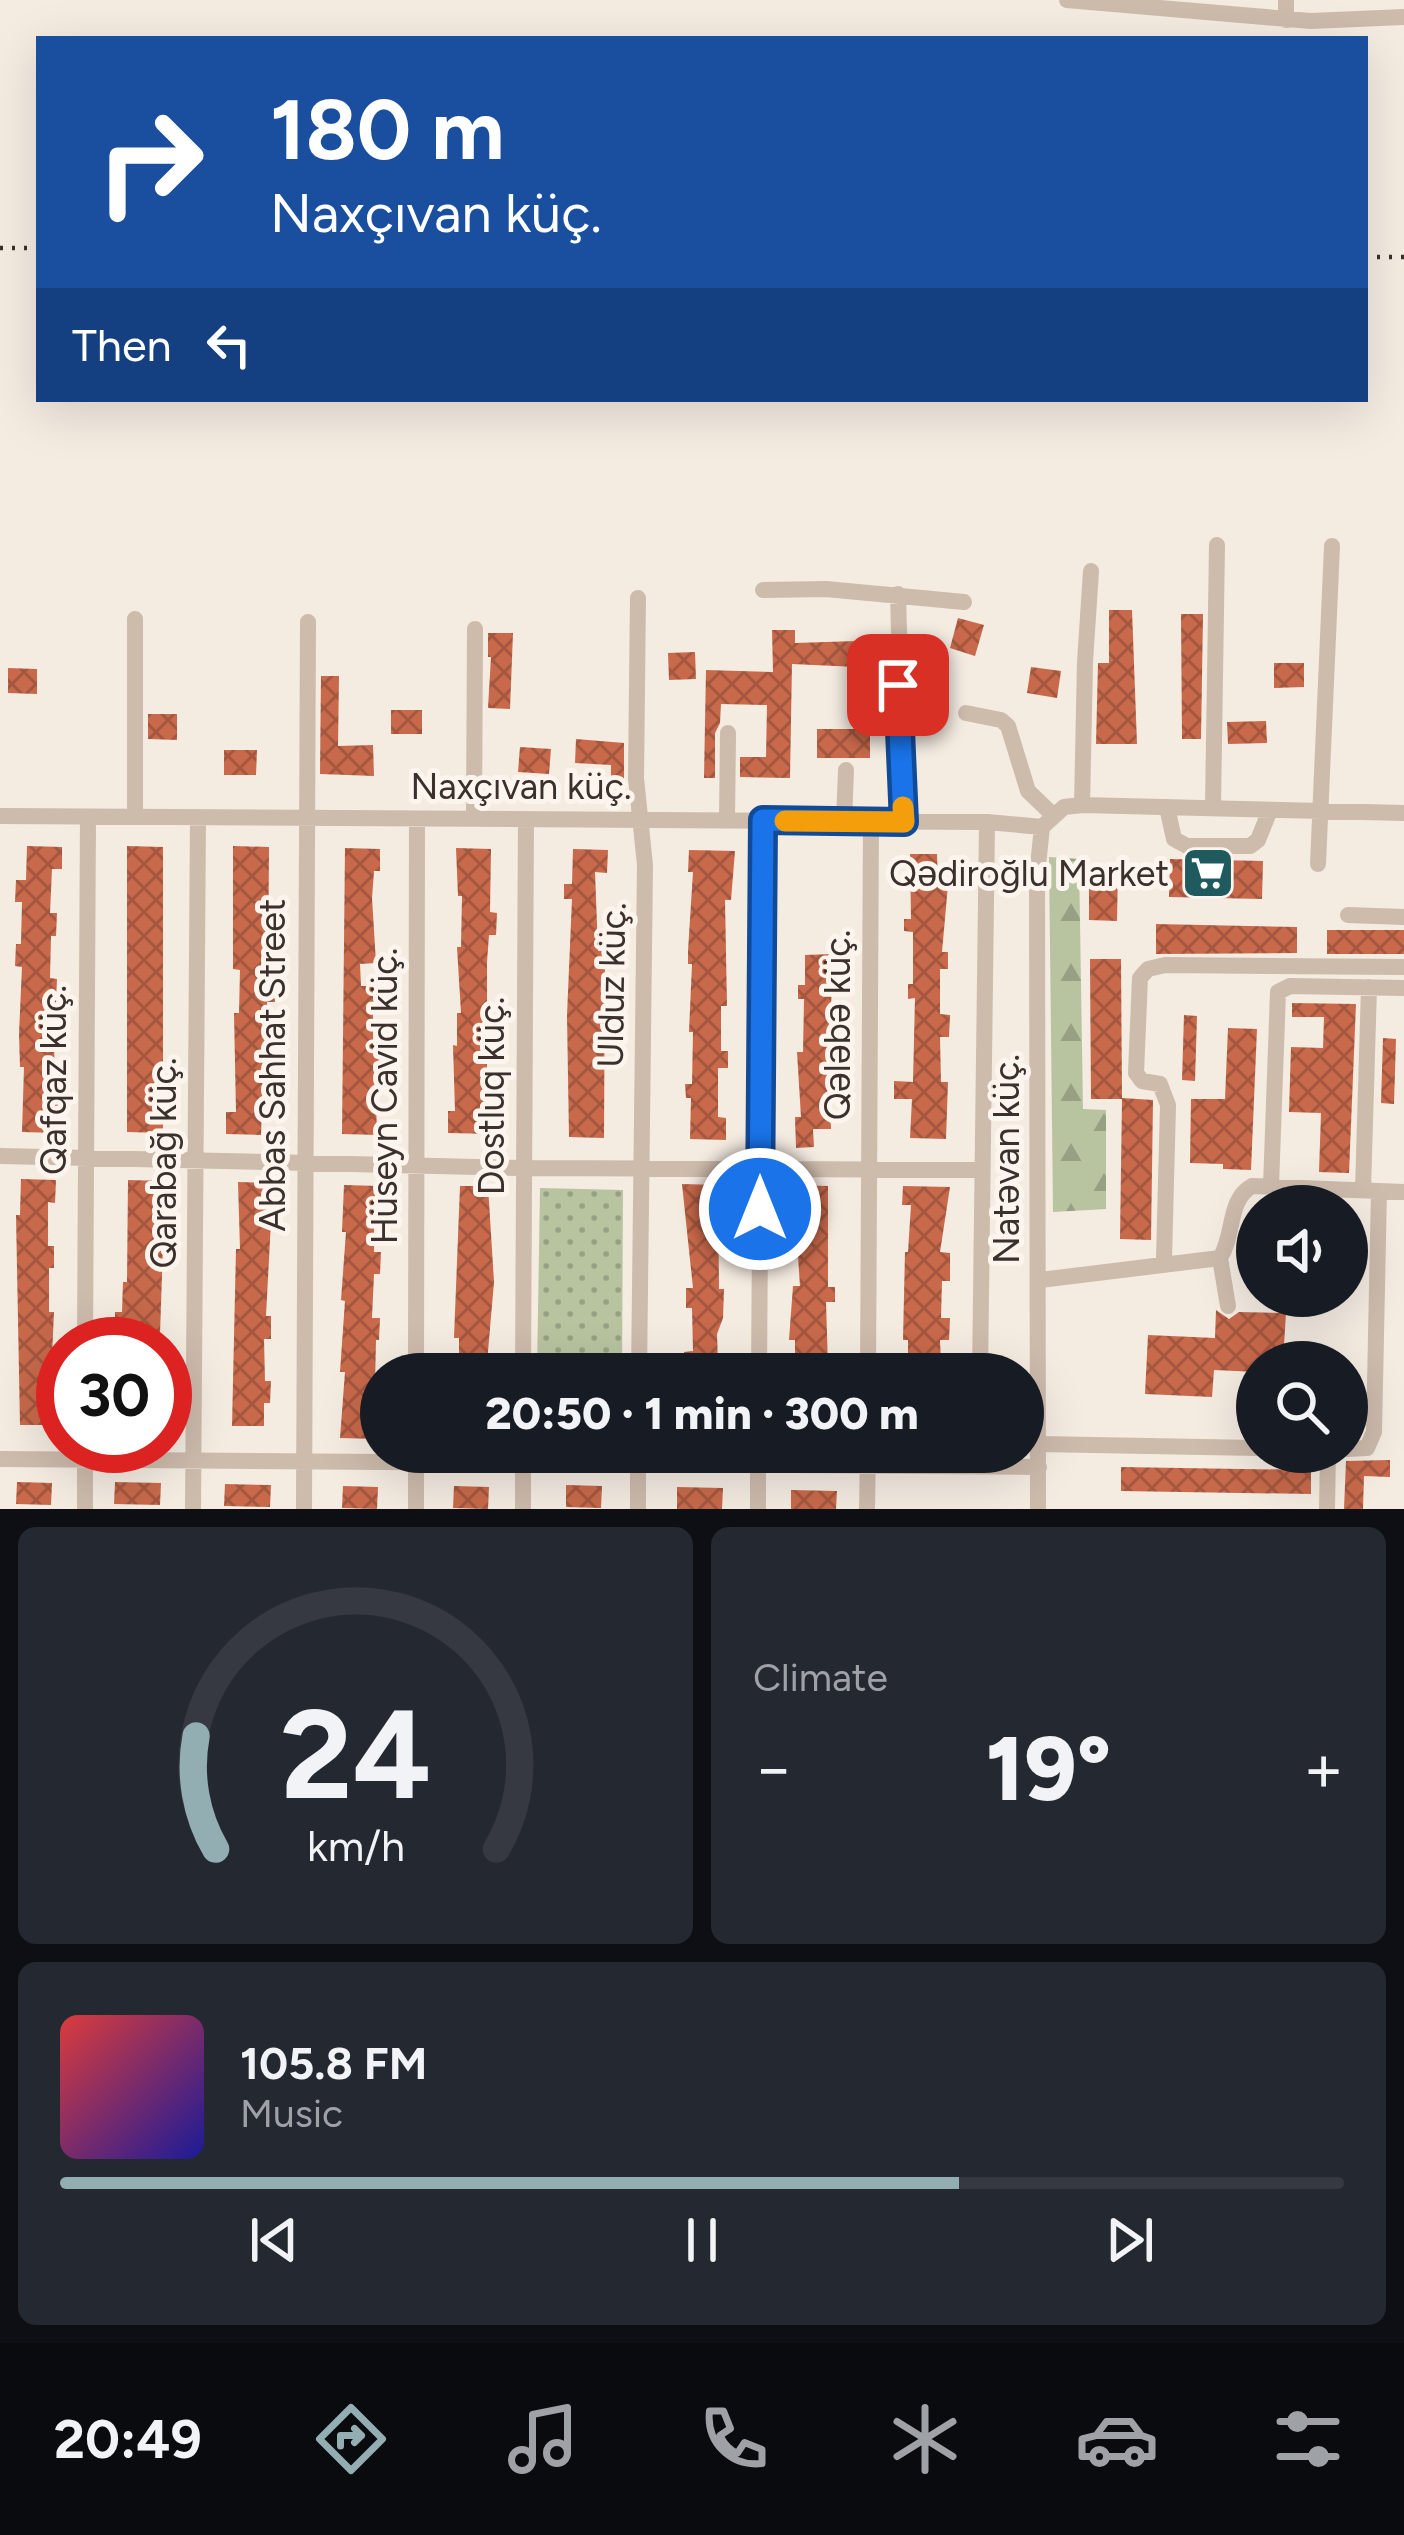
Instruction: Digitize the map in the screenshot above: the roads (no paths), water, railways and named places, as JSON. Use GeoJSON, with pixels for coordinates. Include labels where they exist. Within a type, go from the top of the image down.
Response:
{"type":"FeatureCollection","features":[{"type":"Feature","properties":{"kind":"street"},"geometry":{"type":"LineString","coordinates":[[1067,0],[1286,20],[1404,17]]}},
{"type":"Feature","properties":{"kind":"street"},"geometry":{"type":"LineString","coordinates":[[1286,0],[1286,20]]}},
{"type":"Feature","properties":{"kind":"street"},"geometry":{"type":"LineString","coordinates":[[1213,808],[1217,545]]}},
{"type":"Feature","properties":{"kind":"street"},"geometry":{"type":"LineString","coordinates":[[1318,864],[1332,546]]}},
{"type":"Feature","properties":{"kind":"street"},"geometry":{"type":"LineString","coordinates":[[1082,805],[1091,571]]}},
{"type":"Feature","properties":{"kind":"street"},"geometry":{"type":"LineString","coordinates":[[763,590],[898,593],[964,602]]}},
{"type":"Feature","properties":{"kind":"street"},"geometry":{"type":"LineString","coordinates":[[898,593],[904,822]]}},
{"type":"Feature","properties":{"kind":"street","name":"Ulduz küç."},"geometry":{"type":"LineString","coordinates":[[638,598],[636,778],[645,866],[639,1353]]}},
{"type":"Feature","properties":{"kind":"street"},"geometry":{"type":"LineString","coordinates":[[135,619],[135,817]]}},
{"type":"Feature","properties":{"kind":"street","name":"Abbas Sahhat Street"},"geometry":{"type":"LineString","coordinates":[[304,1509],[308,622]]}},
{"type":"Feature","properties":{"kind":"street"},"geometry":{"type":"LineString","coordinates":[[474,818],[475,629]]}},
{"type":"Feature","properties":{"kind":"street"},"geometry":{"type":"LineString","coordinates":[[966,713],[1001,720],[1008,726],[1028,791],[1047,821]]}},
{"type":"Feature","properties":{"kind":"street"},"geometry":{"type":"LineString","coordinates":[[728,733],[728,820]]}},
{"type":"Feature","properties":{"kind":"street"},"geometry":{"type":"LineString","coordinates":[[844,821],[846,770]]}},
{"type":"Feature","properties":{"kind":"street","name":"Naxçıvan küç."},"geometry":{"type":"LineString","coordinates":[[0,817],[987,822],[1047,821],[1064,807],[1082,805],[1404,813]]}},
{"type":"Feature","properties":{"kind":"street"},"geometry":{"type":"LineString","coordinates":[[1167,807],[1174,839],[1187,846],[1250,846],[1258,840],[1270,810]]}},
{"type":"Feature","properties":{"kind":"street","name":"Qafqaz küç."},"geometry":{"type":"LineString","coordinates":[[85,1317],[88,817]]}},
{"type":"Feature","properties":{"kind":"street","name":"Qarabağ küç."},"geometry":{"type":"LineString","coordinates":[[194,1509],[198,818]]}},
{"type":"Feature","properties":{"kind":"street","name":"Hüseyn Cavid küç."},"geometry":{"type":"LineString","coordinates":[[416,1353],[417,818]]}},
{"type":"Feature","properties":{"kind":"street","name":"Dostluq küç."},"geometry":{"type":"LineString","coordinates":[[523,1353],[526,819]]}},
{"type":"Feature","properties":{"kind":"street"},"geometry":{"type":"LineString","coordinates":[[759,1353],[763,820]]}},
{"type":"Feature","properties":{"kind":"street","name":"Qələbə küç."},"geometry":{"type":"LineString","coordinates":[[868,1353],[871,821]]}},
{"type":"Feature","properties":{"kind":"street","name":"Natəvan küç."},"geometry":{"type":"LineString","coordinates":[[1040,1353],[1037,875],[1047,821]]}},
{"type":"Feature","properties":{"kind":"street"},"geometry":{"type":"LineString","coordinates":[[980,1353],[987,822]]}},
{"type":"Feature","properties":{"kind":"street"},"geometry":{"type":"LineString","coordinates":[[1348,915],[1404,917]]}},
{"type":"Feature","properties":{"kind":"street"},"geometry":{"type":"LineString","coordinates":[[1164,1259],[1168,1105],[1160,1084],[1142,1081],[1136,1073],[1139,978],[1148,969],[1165,965],[1404,967]]}},
{"type":"Feature","properties":{"kind":"street"},"geometry":{"type":"LineString","coordinates":[[1271,1185],[1278,992],[1290,986],[1404,988]]}},
{"type":"Feature","properties":{"kind":"street"},"geometry":{"type":"LineString","coordinates":[[1368,1446],[1374,1432],[1369,987]]}},
{"type":"Feature","properties":{"kind":"street"},"geometry":{"type":"LineString","coordinates":[[0,1156],[524,1168],[980,1170]]}},
{"type":"Feature","properties":{"kind":"street"},"geometry":{"type":"LineString","coordinates":[[1368,1191],[1404,1192]]}},
{"type":"Feature","properties":{"kind":"street"},"geometry":{"type":"LineString","coordinates":[[1228,1306],[1220,1258],[1236,1211]]}},
{"type":"Feature","properties":{"kind":"street"},"geometry":{"type":"LineString","coordinates":[[1040,1280],[1220,1258]]}},
{"type":"Feature","properties":{"kind":"street"},"geometry":{"type":"LineString","coordinates":[[1044,1444],[1236,1448]]}},
{"type":"Feature","properties":{"kind":"street"},"geometry":{"type":"LineString","coordinates":[[0,1460],[36,1457]]}},
{"type":"Feature","properties":{"kind":"street"},"geometry":{"type":"LineString","coordinates":[[194,1462],[360,1461]]}},
{"type":"Feature","properties":{"kind":"street"},"geometry":{"type":"LineString","coordinates":[[85,1473],[85,1509]]}},
{"type":"Feature","properties":{"kind":"street"},"geometry":{"type":"LineString","coordinates":[[416,1473],[416,1509]]}},
{"type":"Feature","properties":{"kind":"street"},"geometry":{"type":"LineString","coordinates":[[523,1473],[523,1509]]}},
{"type":"Feature","properties":{"kind":"street"},"geometry":{"type":"LineString","coordinates":[[638,1473],[638,1509]]}},
{"type":"Feature","properties":{"kind":"street"},"geometry":{"type":"LineString","coordinates":[[758,1473],[758,1509]]}},
{"type":"Feature","properties":{"kind":"street"},"geometry":{"type":"LineString","coordinates":[[867,1473],[867,1509]]}},
{"type":"Feature","properties":{"kind":"street","name":"Natəvan küç."},"geometry":{"type":"LineString","coordinates":[[1039,1473],[1039,1509]]}},
{"type":"Feature","properties":{"kind":"street"},"geometry":{"type":"LineString","coordinates":[[1327,1509],[1328,1473]]}},
{"type":"Feature","properties":{"kind":"railway"},"geometry":{"type":"LineString","coordinates":[[0,248],[36,248]]}},
{"type":"Feature","properties":{"kind":"railway"},"geometry":{"type":"LineString","coordinates":[[1368,257],[1404,257]]}},
{"type":"Feature","properties":{"kind":"place","name":"Qədiroğlu Market"},"geometry":{"type":"Point","coordinates":[1208,873]}}]}
